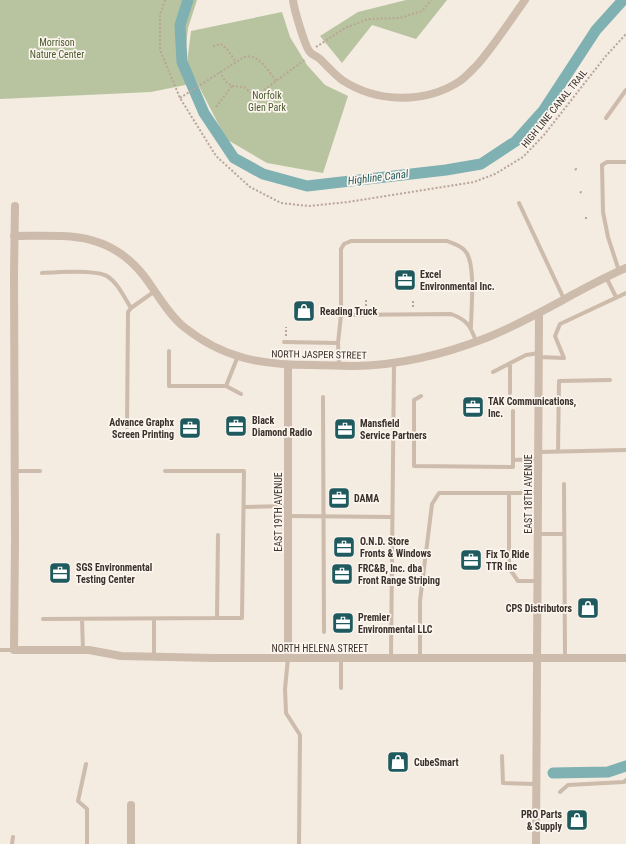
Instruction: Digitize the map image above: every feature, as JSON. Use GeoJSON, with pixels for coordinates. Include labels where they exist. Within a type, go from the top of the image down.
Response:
{"type":"FeatureCollection","features":[{"type":"Feature","properties":{"kind":"street"},"geometry":{"type":"LineString","coordinates":[[293,0],[297,19],[310,52],[318,57],[341,79],[353,86],[382,96],[401,98],[421,97],[444,90],[462,80],[486,54],[525,0]]}},
{"type":"Feature","properties":{"kind":"street"},"geometry":{"type":"LineString","coordinates":[[14,650],[15,206]]}},
{"type":"Feature","properties":{"kind":"street","name":"NORTH JASPER STREET"},"geometry":{"type":"LineString","coordinates":[[14,236],[68,236],[90,239],[103,243],[123,255],[134,264],[168,309],[183,326],[202,340],[220,350],[238,356],[252,360],[288,365],[357,366],[432,356],[476,342],[539,313],[622,270]]}},
{"type":"Feature","properties":{"kind":"street","name":"EAST 18TH AVENUE"},"geometry":{"type":"LineString","coordinates":[[536,844],[539,313]]}},
{"type":"Feature","properties":{"kind":"street","name":"EAST 19TH AVENUE"},"geometry":{"type":"LineString","coordinates":[[288,365],[288,658]]}},
{"type":"Feature","properties":{"kind":"street","name":"NORTH HELENA STREET"},"geometry":{"type":"LineString","coordinates":[[14,650],[83,650],[98,651],[121,656],[154,657],[392,659],[626,658]]}},
{"type":"Feature","properties":{"kind":"street"},"geometry":{"type":"LineString","coordinates":[[131,805],[132,844]]}},
{"type":"Feature","properties":{"kind":"lane"},"geometry":{"type":"LineString","coordinates":[[606,118],[626,90]]}},
{"type":"Feature","properties":{"kind":"lane"},"geometry":{"type":"LineString","coordinates":[[622,270],[608,237],[603,212],[602,165],[607,162],[626,162]]}},
{"type":"Feature","properties":{"kind":"lane"},"geometry":{"type":"LineString","coordinates":[[519,203],[564,299]]}},
{"type":"Feature","properties":{"kind":"lane"},"geometry":{"type":"LineString","coordinates":[[339,366],[338,343],[341,315],[341,249],[344,244],[351,241],[448,241],[460,247],[467,253],[470,264],[472,277],[471,327],[476,342]]}},
{"type":"Feature","properties":{"kind":"lane"},"geometry":{"type":"LineString","coordinates":[[42,273],[96,272],[113,281],[131,308]]}},
{"type":"Feature","properties":{"kind":"lane"},"geometry":{"type":"LineString","coordinates":[[606,277],[616,297]]}},
{"type":"Feature","properties":{"kind":"lane"},"geometry":{"type":"LineString","coordinates":[[127,427],[128,312],[131,308],[155,291]]}},
{"type":"Feature","properties":{"kind":"lane"},"geometry":{"type":"LineString","coordinates":[[493,372],[526,355],[564,358],[555,336],[560,324],[626,292]]}},
{"type":"Feature","properties":{"kind":"lane"},"geometry":{"type":"LineString","coordinates":[[341,315],[451,314],[461,318],[471,327]]}},
{"type":"Feature","properties":{"kind":"lane"},"geometry":{"type":"LineString","coordinates":[[284,342],[338,343]]}},
{"type":"Feature","properties":{"kind":"lane"},"geometry":{"type":"LineString","coordinates":[[169,351],[169,386],[226,386],[241,394]]}},
{"type":"Feature","properties":{"kind":"lane"},"geometry":{"type":"LineString","coordinates":[[226,386],[238,356]]}},
{"type":"Feature","properties":{"kind":"lane"},"geometry":{"type":"LineString","coordinates":[[392,659],[394,362]]}},
{"type":"Feature","properties":{"kind":"lane"},"geometry":{"type":"LineString","coordinates":[[510,364],[510,393]]}},
{"type":"Feature","properties":{"kind":"lane"},"geometry":{"type":"LineString","coordinates":[[558,452],[559,381],[610,380]]}},
{"type":"Feature","properties":{"kind":"lane"},"geometry":{"type":"LineString","coordinates":[[421,396],[414,400],[414,466],[513,466],[512,411]]}},
{"type":"Feature","properties":{"kind":"lane"},"geometry":{"type":"LineString","coordinates":[[323,397],[324,632]]}},
{"type":"Feature","properties":{"kind":"lane"},"geometry":{"type":"LineString","coordinates":[[513,460],[558,452],[626,450]]}},
{"type":"Feature","properties":{"kind":"lane"},"geometry":{"type":"LineString","coordinates":[[15,471],[40,471]]}},
{"type":"Feature","properties":{"kind":"lane"},"geometry":{"type":"LineString","coordinates":[[43,619],[242,618],[244,471],[165,472]]}},
{"type":"Feature","properties":{"kind":"lane"},"geometry":{"type":"LineString","coordinates":[[564,484],[565,658]]}},
{"type":"Feature","properties":{"kind":"lane"},"geometry":{"type":"LineString","coordinates":[[420,658],[420,601],[432,504],[439,493],[538,493]]}},
{"type":"Feature","properties":{"kind":"lane"},"geometry":{"type":"LineString","coordinates":[[509,493],[509,568],[518,581],[538,581]]}},
{"type":"Feature","properties":{"kind":"lane"},"geometry":{"type":"LineString","coordinates":[[244,507],[288,506]]}},
{"type":"Feature","properties":{"kind":"lane"},"geometry":{"type":"LineString","coordinates":[[288,516],[392,517]]}},
{"type":"Feature","properties":{"kind":"lane"},"geometry":{"type":"LineString","coordinates":[[538,534],[564,534]]}},
{"type":"Feature","properties":{"kind":"lane"},"geometry":{"type":"LineString","coordinates":[[217,618],[218,535]]}},
{"type":"Feature","properties":{"kind":"lane"},"geometry":{"type":"LineString","coordinates":[[82,619],[83,650]]}},
{"type":"Feature","properties":{"kind":"lane"},"geometry":{"type":"LineString","coordinates":[[154,619],[154,657]]}},
{"type":"Feature","properties":{"kind":"lane"},"geometry":{"type":"LineString","coordinates":[[0,650],[14,650]]}},
{"type":"Feature","properties":{"kind":"lane"},"geometry":{"type":"LineString","coordinates":[[288,658],[285,689],[286,713],[300,735],[299,844]]}},
{"type":"Feature","properties":{"kind":"lane"},"geometry":{"type":"LineString","coordinates":[[340,688],[341,658]]}},
{"type":"Feature","properties":{"kind":"lane"},"geometry":{"type":"LineString","coordinates":[[502,756],[503,784],[537,784]]}},
{"type":"Feature","properties":{"kind":"lane"},"geometry":{"type":"LineString","coordinates":[[86,764],[78,801],[86,809],[87,844]]}},
{"type":"Feature","properties":{"kind":"lane"},"geometry":{"type":"LineString","coordinates":[[560,792],[568,784],[624,782],[626,780]]}},
{"type":"Feature","properties":{"kind":"lane"},"geometry":{"type":"LineString","coordinates":[[12,844],[13,837]]}},
{"type":"Feature","properties":{"kind":"path","name":"HIGH LINE CANAL TRAIL"},"geometry":{"type":"LineString","coordinates":[[165,0],[160,15],[160,50],[180,98],[216,156],[250,188],[281,203],[310,206],[348,202],[474,182],[495,174],[518,161],[544,135],[605,57],[626,34]]}},
{"type":"Feature","properties":{"kind":"path"},"geometry":{"type":"LineString","coordinates":[[220,72],[225,81],[232,86],[244,87],[251,93],[259,94],[306,60],[310,52],[345,28],[368,19],[400,18],[422,11],[431,0]]}},
{"type":"Feature","properties":{"kind":"path"},"geometry":{"type":"LineString","coordinates":[[213,46],[221,44],[224,46],[236,62]]}},
{"type":"Feature","properties":{"kind":"path"},"geometry":{"type":"LineString","coordinates":[[180,98],[244,57],[249,56],[254,56],[259,60],[276,81]]}},
{"type":"Feature","properties":{"kind":"path"},"geometry":{"type":"LineString","coordinates":[[216,107],[232,86]]}},
{"type":"Feature","properties":{"kind":"path"},"geometry":{"type":"LineString","coordinates":[[366,300],[366,309]]}},
{"type":"Feature","properties":{"kind":"path"},"geometry":{"type":"LineString","coordinates":[[413,300],[413,310]]}},
{"type":"Feature","properties":{"kind":"path"},"geometry":{"type":"LineString","coordinates":[[286,327],[286,337]]}},
{"type":"Feature","properties":{"kind":"green space","name":"Morrison Nature Center"},"geometry":{"type":"Polygon","coordinates":[[[0,0],[197,0],[188,28],[184,63],[195,83],[151,92],[0,99],[0,0]]]}},
{"type":"Feature","properties":{"kind":"green space"},"geometry":{"type":"Polygon","coordinates":[[[406,0],[447,0],[416,39],[372,25],[342,63],[320,36],[358,12],[406,0]]]}},
{"type":"Feature","properties":{"kind":"green space","name":"Norfolk Glen Park"},"geometry":{"type":"Polygon","coordinates":[[[282,12],[290,37],[307,65],[325,85],[348,96],[323,173],[267,163],[226,139],[187,63],[191,31],[282,12]]]}},
{"type":"Feature","properties":{"kind":"waterway","name":"Highline Canal"},"geometry":{"type":"LineString","coordinates":[[188,0],[180,25],[182,62],[204,113],[234,158],[263,174],[307,186],[446,170],[481,164],[516,141],[543,111],[596,30],[623,0]]}},
{"type":"Feature","properties":{"kind":"waterway"},"geometry":{"type":"LineString","coordinates":[[553,773],[608,772],[626,766]]}},
{"type":"Feature","properties":{"kind":"place","name":"Excel Environmental Inc."},"geometry":{"type":"Point","coordinates":[405,280]}},
{"type":"Feature","properties":{"kind":"place","name":"Reading Truck"},"geometry":{"type":"Point","coordinates":[304,311]}},
{"type":"Feature","properties":{"kind":"place","name":"TAK Communications, Inc."},"geometry":{"type":"Point","coordinates":[473,407]}},
{"type":"Feature","properties":{"kind":"place","name":"Black Diamond Radio"},"geometry":{"type":"Point","coordinates":[236,426]}},
{"type":"Feature","properties":{"kind":"place","name":"Advance Graphx Screen Printing"},"geometry":{"type":"Point","coordinates":[190,428]}},
{"type":"Feature","properties":{"kind":"place","name":"Mansfield Service Partners"},"geometry":{"type":"Point","coordinates":[345,429]}},
{"type":"Feature","properties":{"kind":"place","name":"DAMA"},"geometry":{"type":"Point","coordinates":[339,498]}},
{"type":"Feature","properties":{"kind":"place","name":"O.N.D. Store Fronts & Windows"},"geometry":{"type":"Point","coordinates":[344,547]}},
{"type":"Feature","properties":{"kind":"place","name":"Fix To Ride TTR Inc"},"geometry":{"type":"Point","coordinates":[471,560]}},
{"type":"Feature","properties":{"kind":"place","name":"SGS Environmental Testing Center"},"geometry":{"type":"Point","coordinates":[60,573]}},
{"type":"Feature","properties":{"kind":"place","name":"FRC&B, Inc. dba Front Range Striping"},"geometry":{"type":"Point","coordinates":[342,574]}},
{"type":"Feature","properties":{"kind":"place","name":"CPS Distributors"},"geometry":{"type":"Point","coordinates":[588,608]}},
{"type":"Feature","properties":{"kind":"place","name":"Premier Environmental LLC"},"geometry":{"type":"Point","coordinates":[343,623]}},
{"type":"Feature","properties":{"kind":"place","name":"CubeSmart"},"geometry":{"type":"Point","coordinates":[398,762]}},
{"type":"Feature","properties":{"kind":"place","name":"PRO Parts & Supply"},"geometry":{"type":"Point","coordinates":[577,820]}}]}
